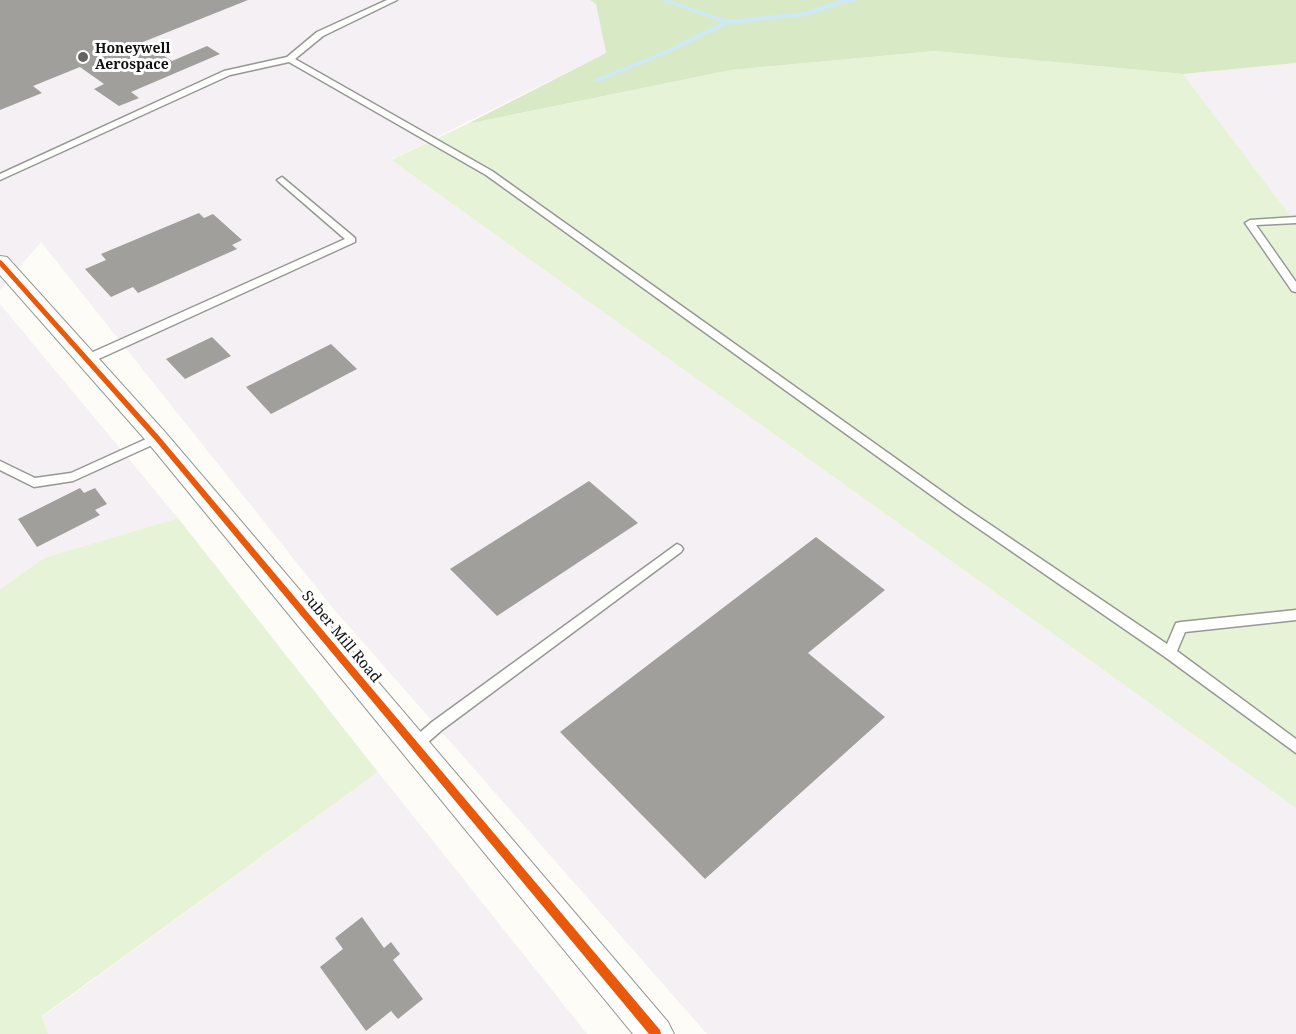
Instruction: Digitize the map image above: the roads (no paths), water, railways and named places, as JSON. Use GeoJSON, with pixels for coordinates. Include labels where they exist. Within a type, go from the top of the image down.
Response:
{"type":"FeatureCollection","features":[{"type":"Feature","properties":{"kind":"street","name":"Suber Mill Road"},"geometry":{"type":"LineString","coordinates":[[0,263],[157,438],[656,1034]]}},
{"type":"Feature","properties":{"kind":"lane"},"geometry":{"type":"LineString","coordinates":[[0,177],[227,73],[290,59],[320,34],[393,0]]}},
{"type":"Feature","properties":{"kind":"lane"},"geometry":{"type":"LineString","coordinates":[[290,59],[489,172],[960,510],[1170,653],[1296,747]]}},
{"type":"Feature","properties":{"kind":"lane"},"geometry":{"type":"LineString","coordinates":[[88,359],[352,240],[282,180]]}},
{"type":"Feature","properties":{"kind":"lane"},"geometry":{"type":"LineString","coordinates":[[1296,220],[1250,223],[1296,289]]}},
{"type":"Feature","properties":{"kind":"lane"},"geometry":{"type":"LineString","coordinates":[[0,465],[34,483],[73,477],[157,438]]}},
{"type":"Feature","properties":{"kind":"lane"},"geometry":{"type":"LineString","coordinates":[[414,746],[677,549]]}},
{"type":"Feature","properties":{"kind":"lane"},"geometry":{"type":"LineString","coordinates":[[1170,653],[1181,627],[1296,615]]}},
{"type":"Feature","properties":{"kind":"waterway"},"geometry":{"type":"LineString","coordinates":[[664,0],[727,22]]}},
{"type":"Feature","properties":{"kind":"waterway"},"geometry":{"type":"LineString","coordinates":[[727,22],[805,14],[841,2],[857,0]]}},
{"type":"Feature","properties":{"kind":"waterway"},"geometry":{"type":"LineString","coordinates":[[595,81],[666,52],[727,22]]}},
{"type":"Feature","properties":{"kind":"place","name":"Honeywell Aerospace"},"geometry":{"type":"Point","coordinates":[83,57]}}]}
